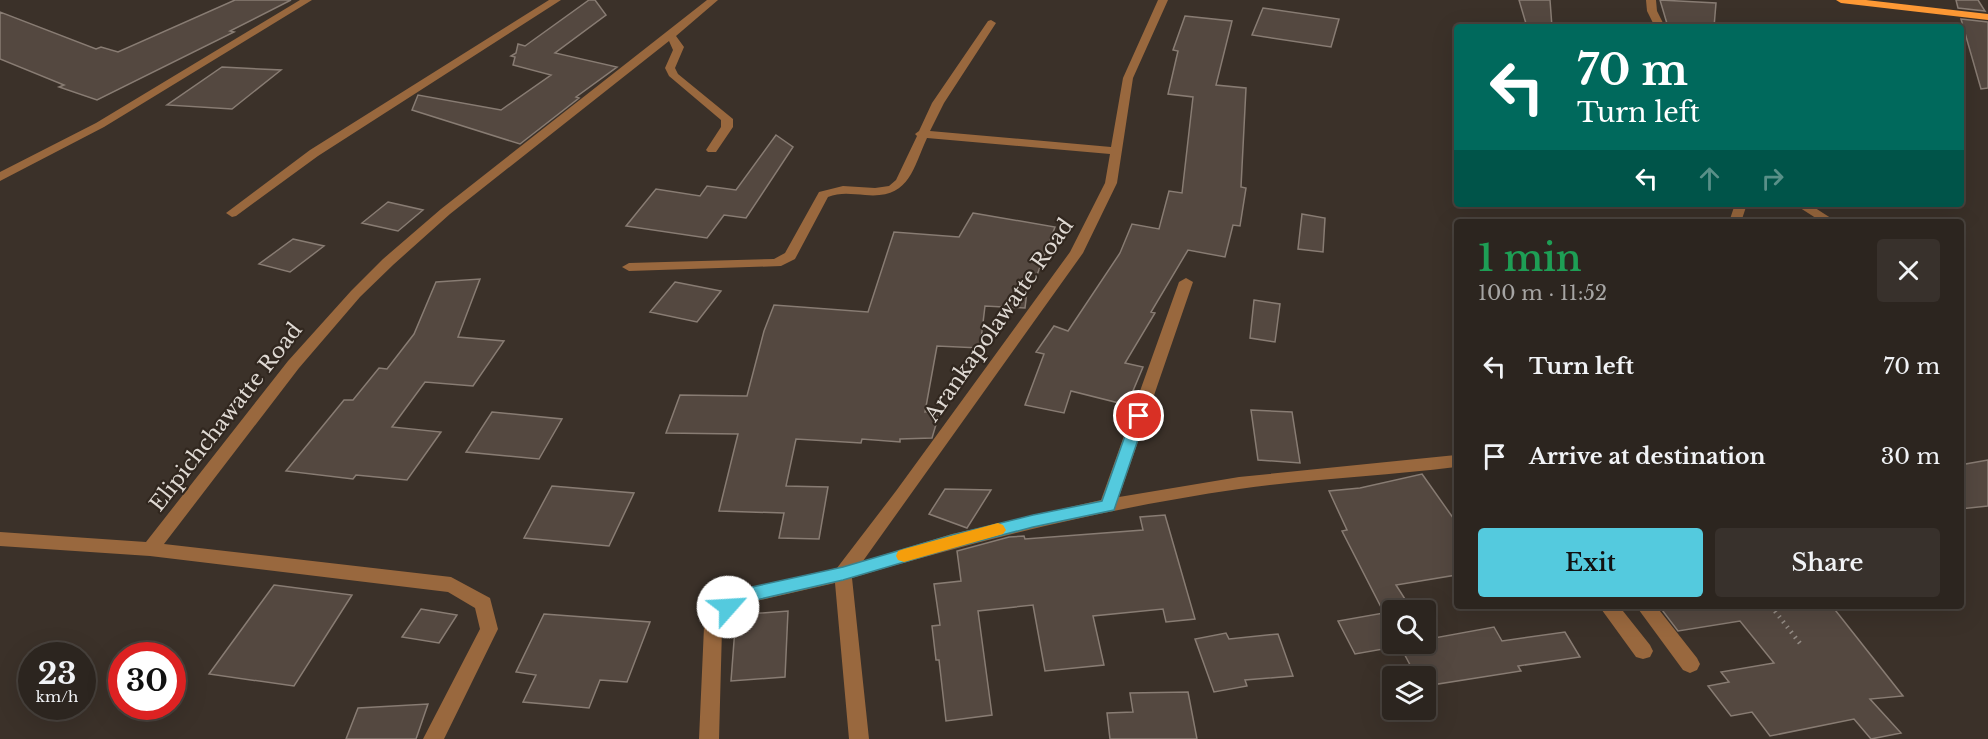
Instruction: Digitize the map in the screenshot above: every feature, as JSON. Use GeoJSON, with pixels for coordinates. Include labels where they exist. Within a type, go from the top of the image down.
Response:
{"type":"FeatureCollection","features":[{"type":"Feature","properties":{"kind":"main road"},"geometry":{"type":"LineString","coordinates":[[1841,0],[1988,17]]}},
{"type":"Feature","properties":{"kind":"street"},"geometry":{"type":"LineString","coordinates":[[0,177],[100,125],[307,0]]}},
{"type":"Feature","properties":{"kind":"street"},"geometry":{"type":"LineString","coordinates":[[232,213],[315,153],[556,0]]}},
{"type":"Feature","properties":{"kind":"street","name":"Elipichchawatte Road"},"geometry":{"type":"LineString","coordinates":[[150,549],[253,415],[317,338],[387,262],[466,196],[713,0]]}},
{"type":"Feature","properties":{"kind":"street","name":"Arankapolawatte Road"},"geometry":{"type":"LineString","coordinates":[[843,574],[902,496],[1076,253],[1111,183],[1128,78],[1163,0]]}},
{"type":"Feature","properties":{"kind":"street"},"geometry":{"type":"LineString","coordinates":[[1651,0],[1652,11],[1658,24]]}},
{"type":"Feature","properties":{"kind":"street"},"geometry":{"type":"LineString","coordinates":[[629,267],[776,263],[790,256],[823,195],[832,190],[849,188],[882,193],[895,189],[901,182],[921,134],[938,104],[991,23]]}},
{"type":"Feature","properties":{"kind":"street"},"geometry":{"type":"LineString","coordinates":[[670,36],[678,42],[679,48],[670,68],[674,76],[727,119],[727,127],[712,150]]}},
{"type":"Feature","properties":{"kind":"street"},"geometry":{"type":"LineString","coordinates":[[921,134],[1117,151]]}},
{"type":"Feature","properties":{"kind":"street"},"geometry":{"type":"LineString","coordinates":[[1805,207],[1827,219]]}},
{"type":"Feature","properties":{"kind":"street"},"geometry":{"type":"LineString","coordinates":[[1108,505],[1186,282]]}},
{"type":"Feature","properties":{"kind":"street"},"geometry":{"type":"LineString","coordinates":[[709,739],[712,627],[728,607],[752,594],[843,574],[975,535],[1108,505],[1239,483],[1454,461]]}},
{"type":"Feature","properties":{"kind":"street"},"geometry":{"type":"LineString","coordinates":[[0,539],[150,549],[451,585],[483,603],[489,629],[433,739]]}},
{"type":"Feature","properties":{"kind":"street"},"geometry":{"type":"LineString","coordinates":[[843,574],[859,739]]}},
{"type":"Feature","properties":{"kind":"street"},"geometry":{"type":"LineString","coordinates":[[1610,609],[1643,651]]}},
{"type":"Feature","properties":{"kind":"street"},"geometry":{"type":"LineString","coordinates":[[1647,609],[1690,664]]}},
{"type":"Feature","properties":{"kind":"path"},"geometry":{"type":"LineString","coordinates":[[1773,609],[1802,646]]}},
{"type":"Feature","properties":{"kind":"building"},"geometry":{"type":"Polygon","coordinates":[[[235,0],[291,0],[230,31],[234,32],[97,100],[59,87],[64,85],[0,59],[0,12],[96,49],[101,47],[118,52],[235,0]]]}},
{"type":"Feature","properties":{"kind":"building"},"geometry":{"type":"Polygon","coordinates":[[[589,0],[595,0],[606,15],[555,53],[617,67],[576,97],[579,98],[520,144],[412,110],[418,95],[501,110],[551,75],[513,65],[515,57],[511,56],[516,53],[518,44],[525,46],[589,0]]]}},
{"type":"Feature","properties":{"kind":"building"},"geometry":{"type":"Polygon","coordinates":[[[1519,0],[1550,0],[1552,24],[1526,24],[1519,0]]]}},
{"type":"Feature","properties":{"kind":"building"},"geometry":{"type":"Polygon","coordinates":[[[1660,0],[1716,3],[1714,24],[1667,24],[1660,0]]]}},
{"type":"Feature","properties":{"kind":"building"},"geometry":{"type":"Polygon","coordinates":[[[1956,0],[1978,0],[1985,11],[1958,8],[1956,0]]]}},
{"type":"Feature","properties":{"kind":"building"},"geometry":{"type":"Polygon","coordinates":[[[1263,8],[1339,19],[1331,47],[1252,35],[1263,8]]]}},
{"type":"Feature","properties":{"kind":"building"},"geometry":{"type":"Polygon","coordinates":[[[1185,16],[1232,21],[1216,85],[1246,88],[1241,187],[1246,188],[1240,226],[1233,225],[1225,257],[1188,250],[1151,312],[1155,313],[1125,363],[1143,367],[1127,405],[1071,391],[1064,413],[1025,405],[1044,354],[1036,352],[1054,326],[1068,331],[1120,253],[1132,224],[1159,229],[1169,191],[1182,193],[1193,97],[1168,94],[1178,51],[1173,50],[1185,16]]]}},
{"type":"Feature","properties":{"kind":"building"},"geometry":{"type":"Polygon","coordinates":[[[1961,19],[1988,22],[1988,88],[1981,89],[1961,19]]]}},
{"type":"Feature","properties":{"kind":"building"},"geometry":{"type":"Polygon","coordinates":[[[222,67],[281,70],[232,109],[167,105],[222,67]]]}},
{"type":"Feature","properties":{"kind":"building"},"geometry":{"type":"Polygon","coordinates":[[[776,135],[793,147],[746,218],[724,215],[707,238],[626,226],[656,189],[700,196],[707,186],[736,190],[776,135]]]}},
{"type":"Feature","properties":{"kind":"building"},"geometry":{"type":"Polygon","coordinates":[[[388,202],[423,210],[398,231],[362,223],[388,202]]]}},
{"type":"Feature","properties":{"kind":"building"},"geometry":{"type":"Polygon","coordinates":[[[973,213],[1055,227],[1037,275],[1029,275],[1025,308],[985,306],[980,348],[937,346],[925,412],[940,411],[932,438],[900,439],[900,442],[862,439],[861,443],[796,439],[786,486],[828,487],[819,539],[779,538],[784,513],[719,511],[738,434],[666,433],[680,395],[747,396],[764,331],[774,305],[868,312],[894,232],[959,237],[973,213]]]}},
{"type":"Feature","properties":{"kind":"building"},"geometry":{"type":"Polygon","coordinates":[[[1302,214],[1325,218],[1323,252],[1298,249],[1302,214]]]}},
{"type":"Feature","properties":{"kind":"building"},"geometry":{"type":"Polygon","coordinates":[[[293,239],[324,246],[290,272],[259,264],[293,239]]]}},
{"type":"Feature","properties":{"kind":"building"},"geometry":{"type":"Polygon","coordinates":[[[480,279],[458,337],[504,341],[473,386],[425,382],[392,427],[441,432],[407,480],[356,475],[353,479],[286,471],[344,400],[353,400],[379,368],[387,369],[414,334],[436,282],[480,279]]]}},
{"type":"Feature","properties":{"kind":"building"},"geometry":{"type":"Polygon","coordinates":[[[675,282],[721,291],[697,322],[650,312],[675,282]]]}},
{"type":"Feature","properties":{"kind":"building"},"geometry":{"type":"Polygon","coordinates":[[[1254,300],[1280,304],[1275,342],[1250,338],[1254,300]]]}},
{"type":"Feature","properties":{"kind":"building"},"geometry":{"type":"Polygon","coordinates":[[[1251,410],[1292,412],[1300,463],[1258,460],[1251,410]]]}},
{"type":"Feature","properties":{"kind":"building"},"geometry":{"type":"Polygon","coordinates":[[[492,412],[562,419],[539,459],[466,452],[492,412]]]}},
{"type":"Feature","properties":{"kind":"building"},"geometry":{"type":"Polygon","coordinates":[[[1988,460],[1988,506],[1964,509],[1964,464],[1988,460]]]}},
{"type":"Feature","properties":{"kind":"building"},"geometry":{"type":"Polygon","coordinates":[[[1422,474],[1454,519],[1454,575],[1396,585],[1406,600],[1382,600],[1382,609],[1342,531],[1347,530],[1329,491],[1360,488],[1422,474]]]}},
{"type":"Feature","properties":{"kind":"building"},"geometry":{"type":"Polygon","coordinates":[[[552,486],[634,493],[609,546],[524,538],[552,486]]]}},
{"type":"Feature","properties":{"kind":"building"},"geometry":{"type":"Polygon","coordinates":[[[945,489],[991,490],[967,528],[929,514],[945,489]]]}},
{"type":"Feature","properties":{"kind":"building"},"geometry":{"type":"Polygon","coordinates":[[[1165,515],[1195,619],[1166,622],[1163,609],[1093,616],[1104,665],[1045,671],[1033,605],[978,611],[992,715],[946,721],[939,660],[936,660],[932,626],[940,625],[934,584],[961,581],[957,551],[1009,537],[1024,536],[1025,539],[1143,530],[1140,517],[1165,515]]]}},
{"type":"Feature","properties":{"kind":"building"},"geometry":{"type":"Polygon","coordinates":[[[274,585],[352,595],[294,686],[209,674],[274,585]]]}},
{"type":"Feature","properties":{"kind":"building"},"geometry":{"type":"Polygon","coordinates":[[[421,609],[457,615],[439,643],[402,637],[421,609]]]}},
{"type":"Feature","properties":{"kind":"building"},"geometry":{"type":"Polygon","coordinates":[[[1661,609],[1834,609],[1903,696],[1870,699],[1901,733],[1871,739],[1854,719],[1770,736],[1752,712],[1731,716],[1708,686],[1729,682],[1721,672],[1774,663],[1740,621],[1678,631],[1661,609]]]}},
{"type":"Feature","properties":{"kind":"building"},"geometry":{"type":"Polygon","coordinates":[[[788,611],[785,677],[731,681],[736,615],[788,611]]]}},
{"type":"Feature","properties":{"kind":"building"},"geometry":{"type":"Polygon","coordinates":[[[1382,613],[1382,649],[1355,654],[1338,621],[1382,613]]]}},
{"type":"Feature","properties":{"kind":"building"},"geometry":{"type":"Polygon","coordinates":[[[544,614],[650,622],[627,682],[600,680],[589,708],[523,702],[536,675],[516,672],[544,614]]]}},
{"type":"Feature","properties":{"kind":"building"},"geometry":{"type":"Polygon","coordinates":[[[1494,627],[1502,641],[1565,632],[1580,657],[1518,666],[1521,671],[1436,684],[1436,666],[1411,666],[1404,654],[1436,654],[1436,638],[1494,627]]]}},
{"type":"Feature","properties":{"kind":"building"},"geometry":{"type":"Polygon","coordinates":[[[1226,633],[1229,639],[1278,634],[1293,676],[1245,680],[1247,686],[1214,692],[1195,639],[1226,633]]]}},
{"type":"Feature","properties":{"kind":"building"},"geometry":{"type":"Polygon","coordinates":[[[1188,692],[1197,739],[1110,739],[1107,713],[1133,712],[1130,693],[1188,692]]]}},
{"type":"Feature","properties":{"kind":"building"},"geometry":{"type":"Polygon","coordinates":[[[428,704],[416,739],[346,739],[358,708],[428,704]]]}},
{"type":"Feature","properties":{"kind":"slow traffic"},"geometry":{"type":"LineString","coordinates":[[904,556],[998,530]]}},
{"type":"Feature","properties":{"kind":"route"},"geometry":{"type":"LineString","coordinates":[[728,607],[752,594],[843,574],[952,541],[1108,505],[1139,416]]}}]}
